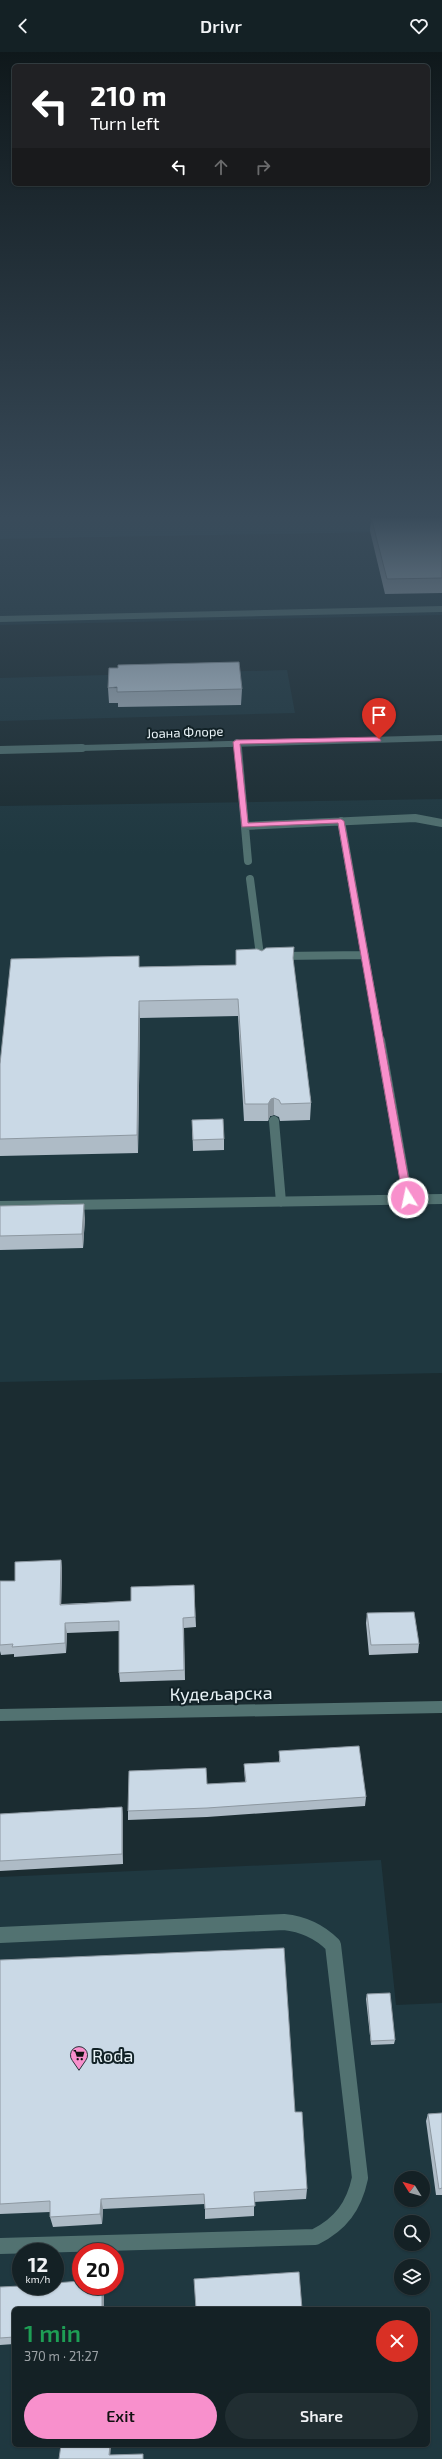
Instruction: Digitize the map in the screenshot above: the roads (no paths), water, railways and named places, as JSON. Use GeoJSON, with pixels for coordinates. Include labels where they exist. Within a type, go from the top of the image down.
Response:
{"type":"FeatureCollection","features":[{"type":"Feature","properties":{"kind":"street","name":"Јоана Флоре"},"geometry":{"type":"LineString","coordinates":[[0,750],[236,742],[442,738]]}},
{"type":"Feature","properties":{"kind":"street"},"geometry":{"type":"LineString","coordinates":[[236,742],[248,860]]}},
{"type":"Feature","properties":{"kind":"street"},"geometry":{"type":"LineString","coordinates":[[245,826],[415,818],[442,823]]}},
{"type":"Feature","properties":{"kind":"street"},"geometry":{"type":"LineString","coordinates":[[341,821],[408,1198]]}},
{"type":"Feature","properties":{"kind":"street"},"geometry":{"type":"LineString","coordinates":[[250,879],[266,958],[365,955]]}},
{"type":"Feature","properties":{"kind":"street"},"geometry":{"type":"LineString","coordinates":[[274,1121],[281,1202]]}},
{"type":"Feature","properties":{"kind":"street"},"geometry":{"type":"LineString","coordinates":[[0,1206],[281,1202],[408,1198],[442,1199]]}},
{"type":"Feature","properties":{"kind":"street","name":"Кудељарска"},"geometry":{"type":"LineString","coordinates":[[0,1715],[442,1707]]}},
{"type":"Feature","properties":{"kind":"street"},"geometry":{"type":"LineString","coordinates":[[0,1935],[284,1922],[309,1926],[322,1933],[333,1945],[360,2178],[357,2194],[342,2221],[329,2231],[315,2237],[0,2246]]}},
{"type":"Feature","properties":{"kind":"place","name":"Roda"},"geometry":{"type":"Point","coordinates":[79,2070]}}]}
